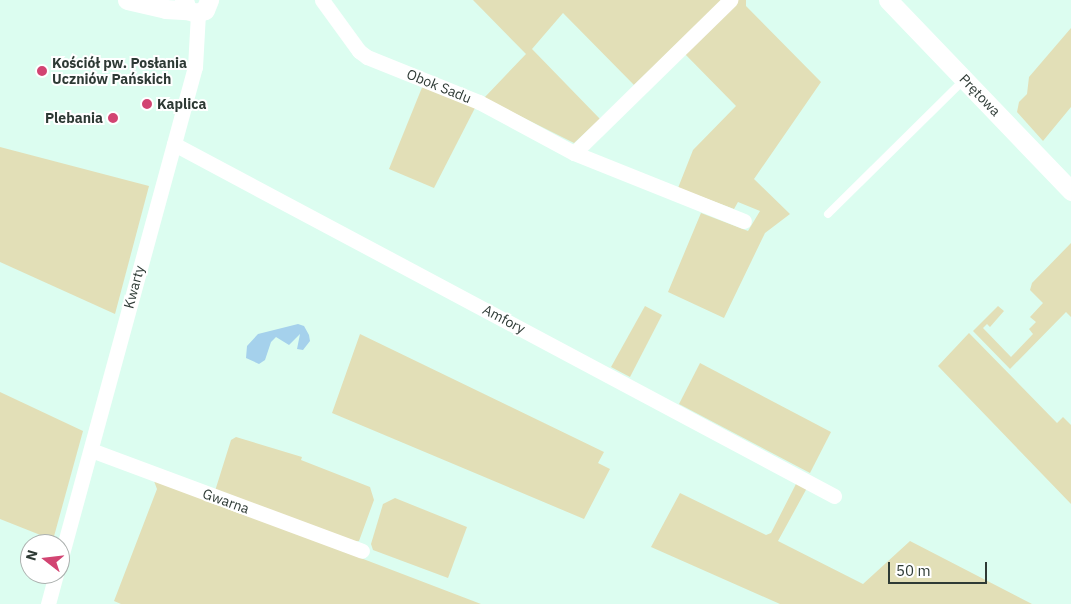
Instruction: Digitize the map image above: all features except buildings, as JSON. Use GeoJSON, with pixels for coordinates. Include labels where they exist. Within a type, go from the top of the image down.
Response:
{"type":"FeatureCollection","features":[{"type":"Feature","properties":{"kind":"street","name":"Obok Sadu"},"geometry":{"type":"LineString","coordinates":[[322,0],[362,54],[479,102],[574,153],[744,221]]}},
{"type":"Feature","properties":{"kind":"street"},"geometry":{"type":"LineString","coordinates":[[574,153],[730,0]]}},
{"type":"Feature","properties":{"kind":"street","name":"Prętowa"},"geometry":{"type":"LineString","coordinates":[[888,0],[1071,191]]}},
{"type":"Feature","properties":{"kind":"street"},"geometry":{"type":"LineString","coordinates":[[140,1],[165,9],[201,4]]}},
{"type":"Feature","properties":{"kind":"street","name":"Kwarty"},"geometry":{"type":"LineString","coordinates":[[67,534],[195,67],[201,4]]}},
{"type":"Feature","properties":{"kind":"street","name":"Amfory"},"geometry":{"type":"LineString","coordinates":[[174,144],[834,496]]}},
{"type":"Feature","properties":{"kind":"street","name":"Gwarna"},"geometry":{"type":"LineString","coordinates":[[91,450],[362,551]]}},
{"type":"Feature","properties":{"kind":"street"},"geometry":{"type":"LineString","coordinates":[[48,604],[53,584]]}},
{"type":"Feature","properties":{"kind":"lane"},"geometry":{"type":"LineString","coordinates":[[828,214],[964,80]]}},
{"type":"Feature","properties":{"kind":"shaded area"},"geometry":{"type":"Polygon","coordinates":[[[473,0],[722,0],[634,85],[563,13],[532,49],[600,119],[574,143],[484,98],[526,54],[473,0]]]}},
{"type":"Feature","properties":{"kind":"shaded area"},"geometry":{"type":"Polygon","coordinates":[[[736,0],[746,0],[746,6],[821,82],[754,179],[790,214],[765,233],[724,318],[668,292],[701,213],[748,231],[760,211],[738,202],[734,209],[678,188],[693,150],[736,106],[683,52],[736,0]]]}},
{"type":"Feature","properties":{"kind":"shaded area"},"geometry":{"type":"Polygon","coordinates":[[[1071,28],[1071,107],[1043,141],[1017,112],[1019,102],[1027,94],[1029,77],[1071,28]]]}},
{"type":"Feature","properties":{"kind":"shaded area"},"geometry":{"type":"Polygon","coordinates":[[[423,85],[476,106],[434,188],[389,169],[423,85]]]}},
{"type":"Feature","properties":{"kind":"shaded area"},"geometry":{"type":"Polygon","coordinates":[[[0,147],[149,186],[115,314],[0,262],[0,147]]]}},
{"type":"Feature","properties":{"kind":"shaded area"},"geometry":{"type":"Polygon","coordinates":[[[1071,243],[1071,317],[1066,312],[1010,369],[973,331],[998,306],[1004,311],[990,327],[987,324],[983,328],[1011,357],[1033,334],[1029,329],[1036,322],[1030,317],[1043,303],[1030,290],[1032,283],[1071,243]]]}},
{"type":"Feature","properties":{"kind":"shaded area"},"geometry":{"type":"Polygon","coordinates":[[[645,306],[662,315],[630,377],[611,367],[645,306]]]}},
{"type":"Feature","properties":{"kind":"shaded area"},"geometry":{"type":"Polygon","coordinates":[[[969,333],[1057,423],[1063,417],[1071,425],[1071,504],[938,366],[969,333]]]}},
{"type":"Feature","properties":{"kind":"shaded area"},"geometry":{"type":"Polygon","coordinates":[[[360,334],[604,452],[598,463],[610,469],[584,519],[332,413],[360,334]]]}},
{"type":"Feature","properties":{"kind":"shaded area"},"geometry":{"type":"Polygon","coordinates":[[[700,363],[831,432],[810,473],[679,404],[700,363]]]}},
{"type":"Feature","properties":{"kind":"shaded area"},"geometry":{"type":"Polygon","coordinates":[[[0,392],[83,431],[55,534],[38,534],[0,519],[0,392]]]}},
{"type":"Feature","properties":{"kind":"shaded area"},"geometry":{"type":"Polygon","coordinates":[[[236,437],[302,457],[301,460],[370,487],[374,500],[359,541],[350,542],[215,491],[231,440],[236,437]]]}},
{"type":"Feature","properties":{"kind":"shaded area"},"geometry":{"type":"Polygon","coordinates":[[[154,481],[481,604],[121,604],[114,601],[157,489],[154,481]]]}},
{"type":"Feature","properties":{"kind":"shaded area"},"geometry":{"type":"Polygon","coordinates":[[[797,482],[807,488],[778,541],[863,584],[910,541],[1032,604],[780,604],[651,547],[680,493],[766,535],[771,533],[797,482]]]}},
{"type":"Feature","properties":{"kind":"shaded area"},"geometry":{"type":"Polygon","coordinates":[[[395,498],[467,527],[448,578],[373,550],[371,544],[383,504],[395,498]]]}},
{"type":"Feature","properties":{"kind":"water"},"geometry":{"type":"Polygon","coordinates":[[[298,324],[304,326],[309,335],[310,341],[303,350],[297,349],[300,334],[289,345],[276,337],[271,342],[265,360],[259,364],[246,358],[247,346],[258,334],[298,324]]]}},
{"type":"Feature","properties":{"kind":"place","name":"Kościół pw. Posłania Uczniów Pańskich"},"geometry":{"type":"Point","coordinates":[42,71]}},
{"type":"Feature","properties":{"kind":"place","name":"Kaplica"},"geometry":{"type":"Point","coordinates":[147,104]}},
{"type":"Feature","properties":{"kind":"place","name":"Plebania"},"geometry":{"type":"Point","coordinates":[113,118]}}]}
